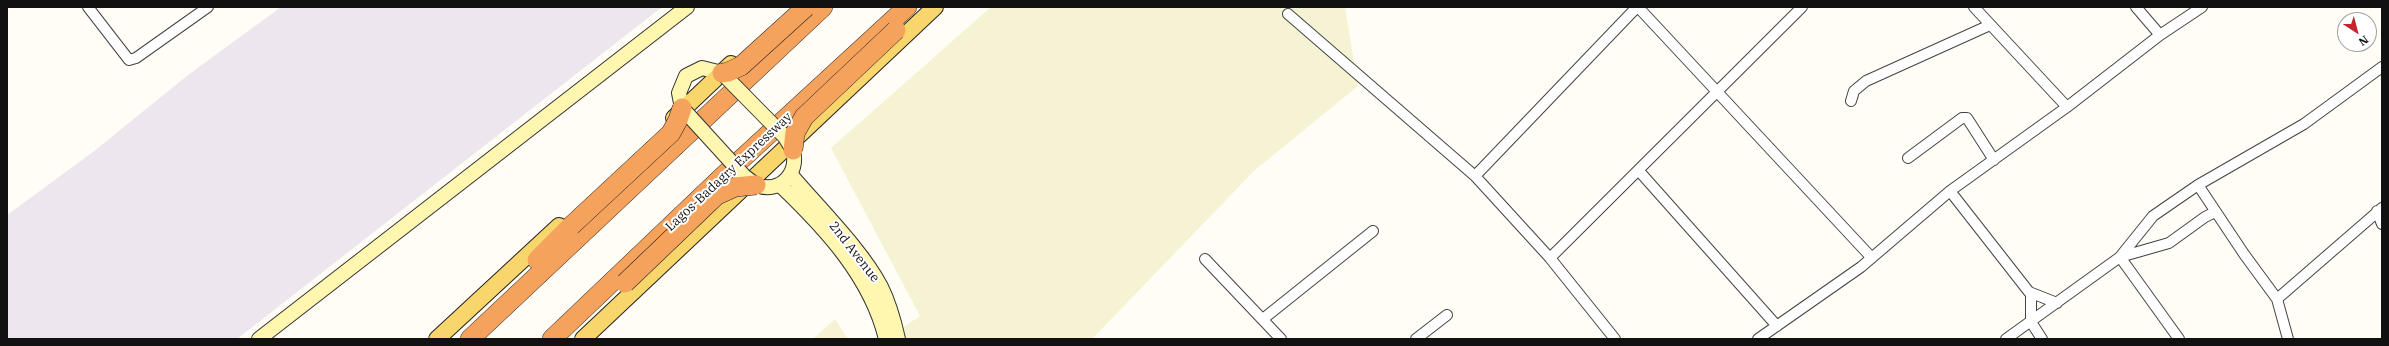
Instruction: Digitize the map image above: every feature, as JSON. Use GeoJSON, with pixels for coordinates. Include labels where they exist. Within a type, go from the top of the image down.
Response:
{"type":"FeatureCollection","features":[{"type":"Feature","properties":{"kind":"highway"},"geometry":{"type":"LineString","coordinates":[[722,72],[728,72],[741,66],[806,7]]}},
{"type":"Feature","properties":{"kind":"highway"},"geometry":{"type":"LineString","coordinates":[[470,339],[823,7]]}},
{"type":"Feature","properties":{"kind":"highway","name":"Lagos-Badagry Expressway"},"geometry":{"type":"LineString","coordinates":[[552,339],[716,183],[907,7]]}},
{"type":"Feature","properties":{"kind":"highway"},"geometry":{"type":"LineString","coordinates":[[793,150],[795,133],[804,117],[920,7]]}},
{"type":"Feature","properties":{"kind":"highway"},"geometry":{"type":"LineString","coordinates":[[458,339],[571,226],[671,133],[682,108]]}},
{"type":"Feature","properties":{"kind":"highway"},"geometry":{"type":"LineString","coordinates":[[566,339],[717,195],[735,187],[756,185]]}},
{"type":"Feature","properties":{"kind":"main road"},"geometry":{"type":"LineString","coordinates":[[251,339],[677,7]]}},
{"type":"Feature","properties":{"kind":"main road"},"geometry":{"type":"LineString","coordinates":[[260,339],[687,7]]}},
{"type":"Feature","properties":{"kind":"main road"},"geometry":{"type":"LineString","coordinates":[[438,339],[792,7]]}},
{"type":"Feature","properties":{"kind":"main road","name":"Lagos-Badagry Expressway"},"geometry":{"type":"LineString","coordinates":[[583,339],[935,7]]}},
{"type":"Feature","properties":{"kind":"main road"},"geometry":{"type":"LineString","coordinates":[[702,68],[722,72],[785,137],[793,150],[795,164],[791,175],[780,185],[769,188],[756,185],[744,176],[682,108],[679,93],[686,76],[702,68]]}},
{"type":"Feature","properties":{"kind":"main road","name":"2nd Avenue"},"geometry":{"type":"LineString","coordinates":[[791,175],[862,259],[880,287],[894,321],[898,339]]}},
{"type":"Feature","properties":{"kind":"main road","name":"2nd Avenue"},"geometry":{"type":"LineString","coordinates":[[780,185],[853,265],[869,292],[882,321],[886,339]]}},
{"type":"Feature","properties":{"kind":"street"},"geometry":{"type":"LineString","coordinates":[[88,7],[129,60],[136,58],[208,7]]}},
{"type":"Feature","properties":{"kind":"street"},"geometry":{"type":"LineString","coordinates":[[1474,176],[1638,7],[1719,92],[1871,257]]}},
{"type":"Feature","properties":{"kind":"street"},"geometry":{"type":"LineString","coordinates":[[1550,258],[1719,92],[1802,7]]}},
{"type":"Feature","properties":{"kind":"street"},"geometry":{"type":"LineString","coordinates":[[1974,7],[2067,107]]}},
{"type":"Feature","properties":{"kind":"street"},"geometry":{"type":"LineString","coordinates":[[2136,7],[2160,35]]}},
{"type":"Feature","properties":{"kind":"street"},"geometry":{"type":"LineString","coordinates":[[1758,339],[1861,267],[1950,191],[2067,107],[2160,35],[2202,7]]}},
{"type":"Feature","properties":{"kind":"street"},"geometry":{"type":"LineString","coordinates":[[1288,14],[1474,176],[1550,258],[1615,339]]}},
{"type":"Feature","properties":{"kind":"street"},"geometry":{"type":"LineString","coordinates":[[1852,101],[1854,91],[1866,81],[1990,25]]}},
{"type":"Feature","properties":{"kind":"street"},"geometry":{"type":"LineString","coordinates":[[2006,339],[2120,257],[2153,216],[2198,185],[2304,124],[2382,67]]}},
{"type":"Feature","properties":{"kind":"street"},"geometry":{"type":"LineString","coordinates":[[1908,158],[1962,118],[1966,118],[1994,160]]}},
{"type":"Feature","properties":{"kind":"street"},"geometry":{"type":"LineString","coordinates":[[1639,171],[1777,326]]}},
{"type":"Feature","properties":{"kind":"street"},"geometry":{"type":"LineString","coordinates":[[2198,185],[2215,212],[2277,299],[2288,339]]}},
{"type":"Feature","properties":{"kind":"street"},"geometry":{"type":"LineString","coordinates":[[1950,191],[2031,294],[2057,303]]}},
{"type":"Feature","properties":{"kind":"street"},"geometry":{"type":"LineString","coordinates":[[2277,299],[2379,210],[2382,224]]}},
{"type":"Feature","properties":{"kind":"street"},"geometry":{"type":"LineString","coordinates":[[2120,257],[2169,243],[2205,217],[2215,212]]}},
{"type":"Feature","properties":{"kind":"street"},"geometry":{"type":"LineString","coordinates":[[1263,319],[1373,231]]}},
{"type":"Feature","properties":{"kind":"street"},"geometry":{"type":"LineString","coordinates":[[2120,257],[2179,339]]}},
{"type":"Feature","properties":{"kind":"street"},"geometry":{"type":"LineString","coordinates":[[1206,259],[1281,339]]}},
{"type":"Feature","properties":{"kind":"street"},"geometry":{"type":"LineString","coordinates":[[2031,294],[2031,322],[2042,339]]}},
{"type":"Feature","properties":{"kind":"street"},"geometry":{"type":"LineString","coordinates":[[1416,339],[1446,315]]}},
{"type":"Feature","properties":{"kind":"shaded area"},"geometry":{"type":"Polygon","coordinates":[[[281,7],[662,7],[237,339],[7,339],[7,215],[93,152],[188,75],[281,7]]]}},
{"type":"Feature","properties":{"kind":"shaded area"},"geometry":{"type":"Polygon","coordinates":[[[991,7],[1345,7],[1358,86],[1255,170],[1092,339],[885,339],[920,316],[831,148],[991,7]]]}},
{"type":"Feature","properties":{"kind":"shaded area"},"geometry":{"type":"Polygon","coordinates":[[[835,319],[848,339],[813,339],[835,319]]]}}]}
